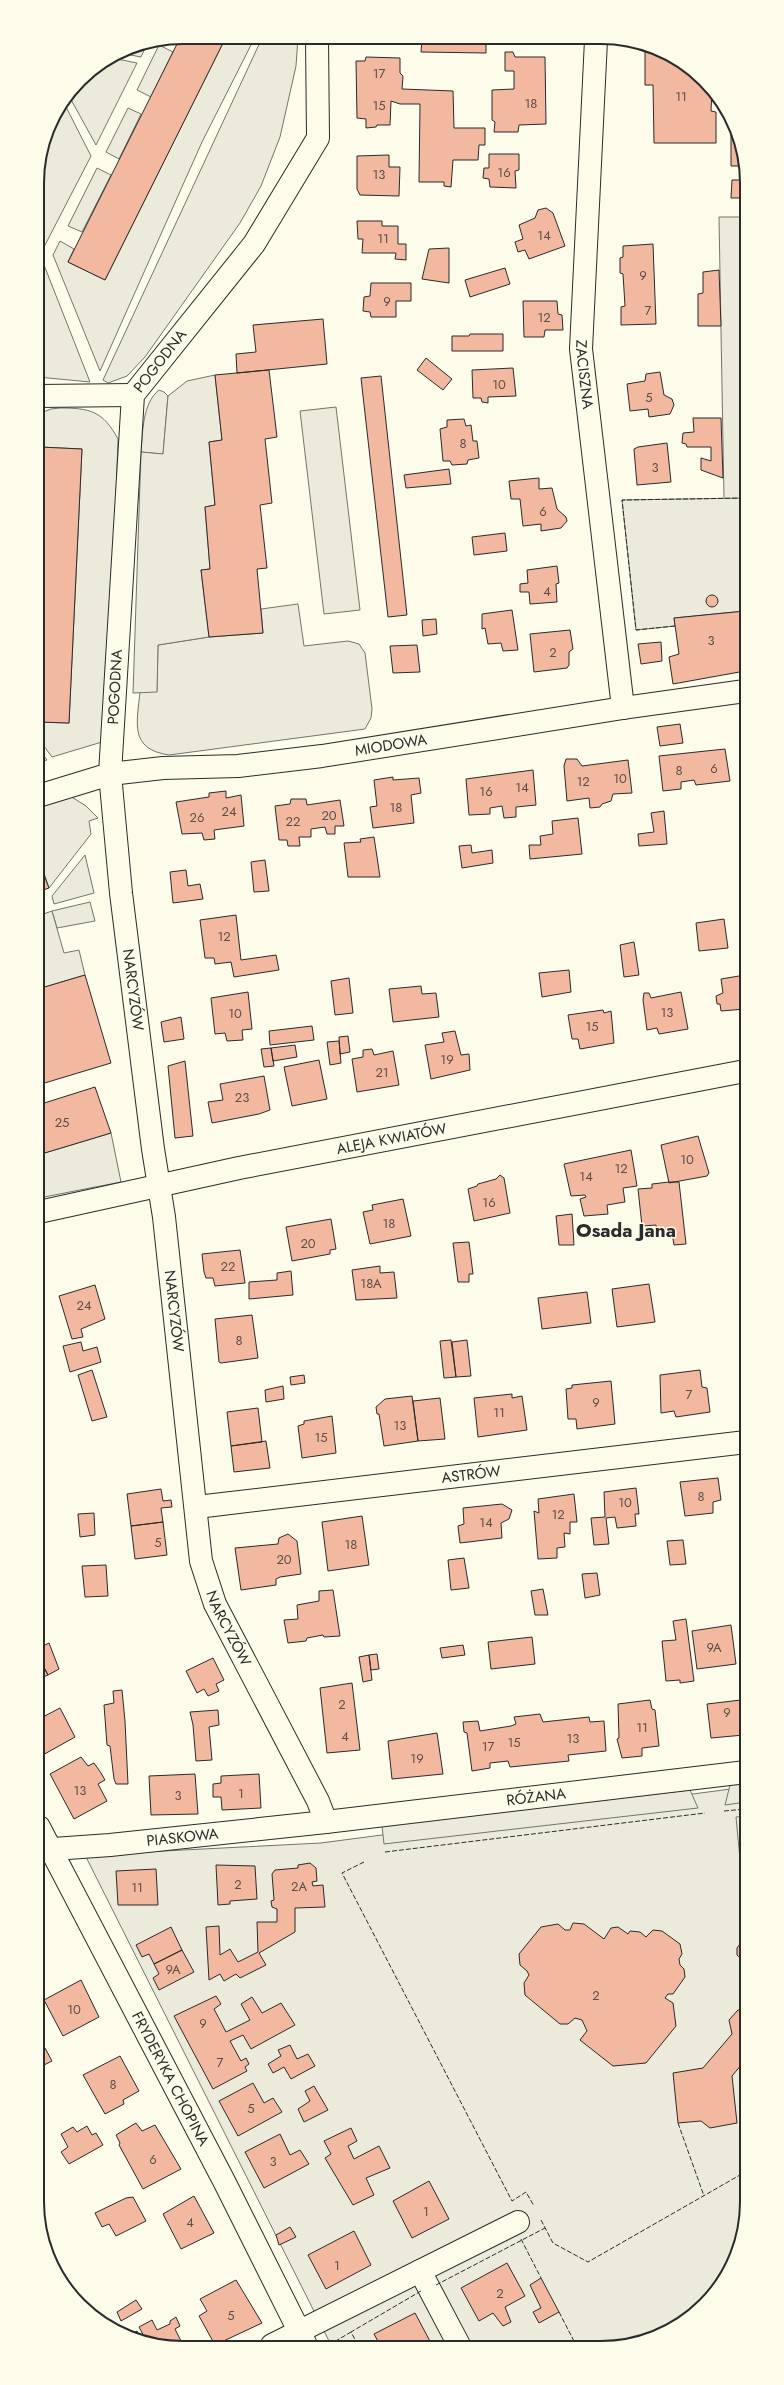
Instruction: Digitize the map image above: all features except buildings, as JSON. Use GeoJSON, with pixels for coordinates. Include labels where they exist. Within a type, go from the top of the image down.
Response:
{"type":"FeatureCollection","features":[{"type":"Feature","properties":{"kind":"street","name":"POGODNA"},"geometry":{"type":"LineString","coordinates":[[110,774],[133,395],[254,244],[318,138],[317,44]]}},
{"type":"Feature","properties":{"kind":"street","name":"ZACISZNA"},"geometry":{"type":"LineString","coordinates":[[596,44],[581,349],[623,708]]}},
{"type":"Feature","properties":{"kind":"street"},"geometry":{"type":"LineString","coordinates":[[44,396],[133,395]]}},
{"type":"Feature","properties":{"kind":"street","name":"MIODOWA"},"geometry":{"type":"LineString","coordinates":[[44,794],[110,774],[164,768],[238,766],[322,756],[623,708],[740,692]]}},
{"type":"Feature","properties":{"kind":"street","name":"NARCYZÓW"},"geometry":{"type":"LineString","coordinates":[[110,774],[121,893],[153,1149],[160,1186],[201,1561],[215,1604],[318,1801],[326,1822]]}},
{"type":"Feature","properties":{"kind":"street","name":"ALEJA KWIATÓW"},"geometry":{"type":"LineString","coordinates":[[44,1211],[262,1164],[740,1072]]}},
{"type":"Feature","properties":{"kind":"street","name":"ASTRÓW"},"geometry":{"type":"LineString","coordinates":[[196,1507],[740,1443]]}},
{"type":"Feature","properties":{"kind":"street","name":"RÓŻANA"},"geometry":{"type":"LineString","coordinates":[[326,1822],[740,1773]]}},
{"type":"Feature","properties":{"kind":"street","name":"PIASKOWA"},"geometry":{"type":"LineString","coordinates":[[45,1849],[110,1845],[326,1822]]}},
{"type":"Feature","properties":{"kind":"street","name":"FRYDERYKA CHOPINA"},"geometry":{"type":"LineString","coordinates":[[45,1849],[303,2339]]}},
{"type":"Feature","properties":{"kind":"street"},"geometry":{"type":"LineString","coordinates":[[293,2341],[303,2339],[420,2271],[518,2222]]}},
{"type":"Feature","properties":{"kind":"street"},"geometry":{"type":"LineString","coordinates":[[420,2271],[457,2341]]}},
{"type":"Feature","properties":{"kind":"shaded area"},"geometry":{"type":"Polygon","coordinates":[[[223,44],[251,44],[202,142],[100,371],[53,255],[60,241],[74,249],[68,262],[105,280],[223,44]]]}},
{"type":"Feature","properties":{"kind":"shaded area"},"geometry":{"type":"Polygon","coordinates":[[[259,44],[298,44],[296,66],[280,137],[261,186],[240,223],[145,357],[127,376],[108,383],[103,380],[259,44]]]}},
{"type":"Feature","properties":{"kind":"shaded area"},"geometry":{"type":"Polygon","coordinates":[[[158,46],[161,46],[173,52],[151,97],[137,90],[158,46]]]}},
{"type":"Feature","properties":{"kind":"shaded area"},"geometry":{"type":"Polygon","coordinates":[[[144,50],[141,57],[129,55],[144,50]]]}},
{"type":"Feature","properties":{"kind":"shaded area"},"geometry":{"type":"Polygon","coordinates":[[[120,60],[137,63],[96,145],[71,100],[91,79],[106,67],[120,60]]]}},
{"type":"Feature","properties":{"kind":"shaded area"},"geometry":{"type":"Polygon","coordinates":[[[67,108],[91,156],[44,247],[45,165],[49,147],[58,122],[67,108]]]}},
{"type":"Feature","properties":{"kind":"shaded area"},"geometry":{"type":"Polygon","coordinates":[[[128,108],[141,114],[119,159],[106,152],[128,108]]]}},
{"type":"Feature","properties":{"kind":"shaded area"},"geometry":{"type":"Polygon","coordinates":[[[97,168],[111,175],[82,232],[68,226],[97,168]]]}},
{"type":"Feature","properties":{"kind":"shaded area"},"geometry":{"type":"Polygon","coordinates":[[[719,217],[740,217],[740,498],[724,499],[719,217]]]}},
{"type":"Feature","properties":{"kind":"shaded area"},"geometry":{"type":"Polygon","coordinates":[[[44,265],[90,382],[44,378],[44,265]]]}},
{"type":"Feature","properties":{"kind":"shaded area"},"geometry":{"type":"Polygon","coordinates":[[[215,375],[222,440],[209,442],[215,505],[205,507],[210,569],[201,570],[209,637],[158,645],[157,692],[133,693],[141,452],[163,454],[168,396],[187,381],[215,375]]]}},
{"type":"Feature","properties":{"kind":"shaded area"},"geometry":{"type":"Polygon","coordinates":[[[159,390],[168,396],[163,454],[141,452],[146,410],[153,396],[159,390]]]}},
{"type":"Feature","properties":{"kind":"shaded area"},"geometry":{"type":"Polygon","coordinates":[[[336,407],[360,610],[324,614],[300,411],[336,407]]]}},
{"type":"Feature","properties":{"kind":"shaded area"},"geometry":{"type":"Polygon","coordinates":[[[70,408],[88,410],[95,413],[107,422],[118,439],[108,715],[102,742],[52,757],[44,746],[44,722],[69,723],[82,449],[44,447],[44,412],[51,409],[70,408]]]}},
{"type":"Feature","properties":{"kind":"shaded area"},"geometry":{"type":"Polygon","coordinates":[[[740,498],[740,611],[674,618],[675,626],[636,630],[622,500],[740,498]]]}},
{"type":"Feature","properties":{"kind":"shaded area"},"geometry":{"type":"Polygon","coordinates":[[[298,604],[304,646],[348,641],[359,644],[365,653],[372,709],[371,718],[365,729],[169,755],[156,752],[147,747],[141,741],[137,724],[140,692],[157,691],[158,645],[209,637],[263,633],[261,609],[298,604]]]}},
{"type":"Feature","properties":{"kind":"shaded area"},"geometry":{"type":"Polygon","coordinates":[[[70,796],[86,806],[98,818],[89,821],[91,834],[49,888],[44,873],[44,805],[70,796]]]}},
{"type":"Feature","properties":{"kind":"shaded area"},"geometry":{"type":"Polygon","coordinates":[[[85,855],[94,893],[54,904],[52,896],[85,855]]]}},
{"type":"Feature","properties":{"kind":"shaded area"},"geometry":{"type":"Polygon","coordinates":[[[90,902],[95,921],[57,928],[52,911],[90,902]]]}},
{"type":"Feature","properties":{"kind":"shaded area"},"geometry":{"type":"Polygon","coordinates":[[[52,911],[64,953],[79,950],[85,975],[44,987],[44,914],[52,911]]]}},
{"type":"Feature","properties":{"kind":"shaded area"},"geometry":{"type":"Polygon","coordinates":[[[111,1133],[121,1182],[44,1197],[44,1153],[111,1133]]]}},
{"type":"Feature","properties":{"kind":"shaded area"},"geometry":{"type":"Polygon","coordinates":[[[740,1784],[740,1803],[725,1805],[730,1785],[740,1784]]]}},
{"type":"Feature","properties":{"kind":"shaded area"},"geometry":{"type":"Polygon","coordinates":[[[740,1788],[740,2211],[735,2238],[726,2263],[717,2279],[693,2306],[678,2318],[654,2330],[637,2336],[610,2341],[329,2341],[85,1855],[321,1843],[740,1788]]]}},
{"type":"Feature","properties":{"kind":"shaded area"},"geometry":{"type":"Polygon","coordinates":[[[690,1790],[698,1808],[384,1844],[382,1826],[690,1790]]]}},
{"type":"Feature","properties":{"kind":"shaded area"},"geometry":{"type":"Polygon","coordinates":[[[736,1817],[740,1817],[740,1859],[736,1817]]]}},
{"type":"Feature","properties":{"kind":"fence"},"geometry":{"type":"LineString","coordinates":[[675,626],[636,630],[622,500],[740,498]]}},
{"type":"Feature","properties":{"kind":"fence"},"geometry":{"type":"LineString","coordinates":[[724,1811],[740,1810]]}},
{"type":"Feature","properties":{"kind":"fence"},"geometry":{"type":"LineString","coordinates":[[385,1852],[705,1813]]}},
{"type":"Feature","properties":{"kind":"fence"},"geometry":{"type":"LineString","coordinates":[[364,1862],[342,1873],[512,2201],[526,2192],[534,2206]]}},
{"type":"Feature","properties":{"kind":"fence"},"geometry":{"type":"LineString","coordinates":[[678,2123],[704,2196]]}},
{"type":"Feature","properties":{"kind":"fence"},"geometry":{"type":"LineString","coordinates":[[541,2220],[553,2243],[588,2262],[740,2175]]}},
{"type":"Feature","properties":{"kind":"fence"},"geometry":{"type":"LineString","coordinates":[[436,2285],[545,2228]]}},
{"type":"Feature","properties":{"kind":"fence"},"geometry":{"type":"LineString","coordinates":[[521,2239],[541,2278]]}},
{"type":"Feature","properties":{"kind":"fence"},"geometry":{"type":"LineString","coordinates":[[356,2341],[351,2332],[421,2291]]}},
{"type":"Feature","properties":{"kind":"fence"},"geometry":{"type":"LineString","coordinates":[[559,2312],[574,2341]]}},
{"type":"Feature","properties":{"kind":"fence"},"geometry":{"type":"LineString","coordinates":[[336,2341],[351,2332]]}},
{"type":"Feature","properties":{"kind":"district","name":"Osada Jana"},"geometry":{"type":"Point","coordinates":[626,1230]}}]}
